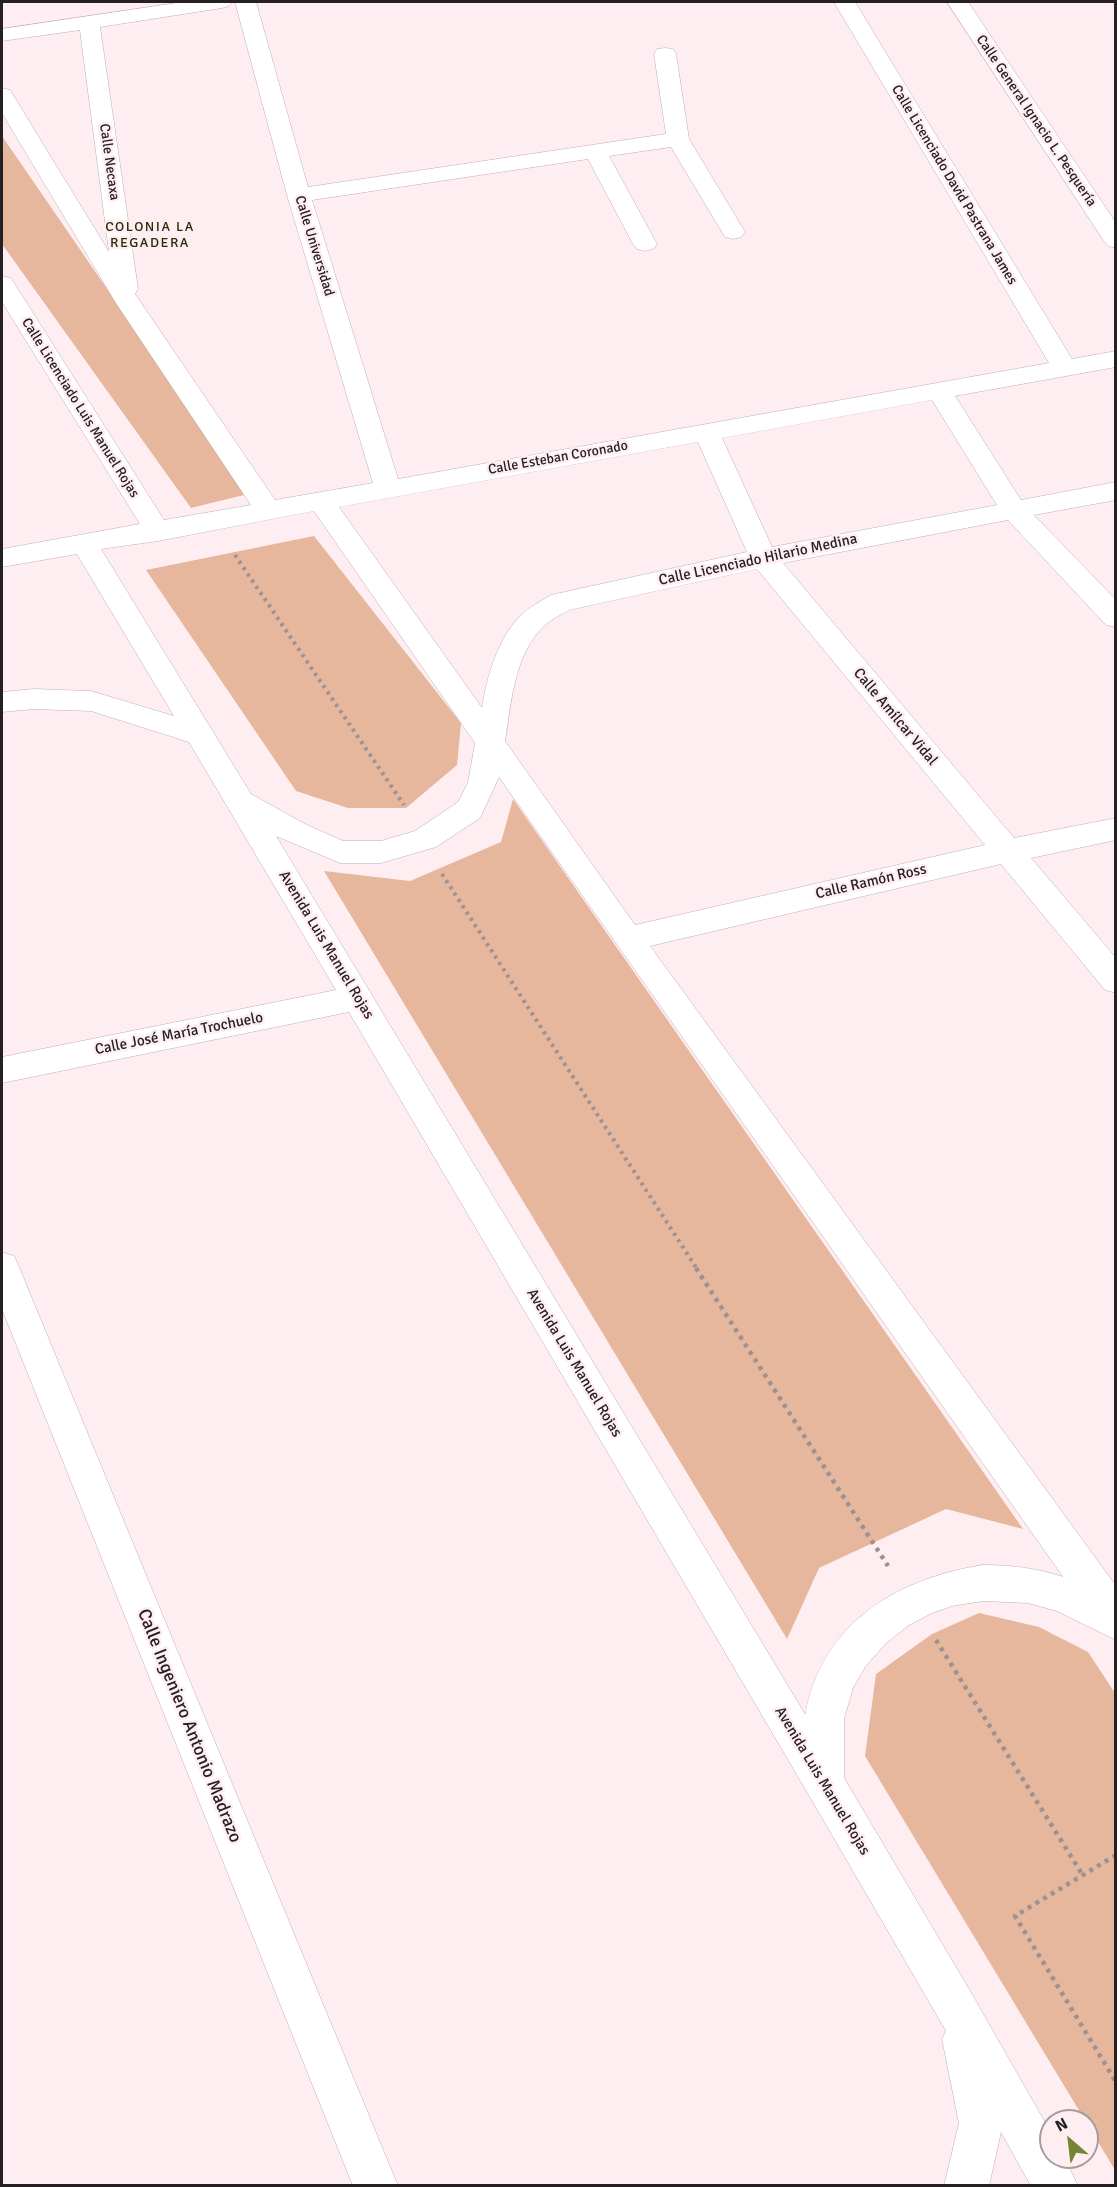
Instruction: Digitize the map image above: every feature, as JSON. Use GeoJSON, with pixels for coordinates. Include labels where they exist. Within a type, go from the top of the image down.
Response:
{"type":"FeatureCollection","features":[{"type":"Feature","properties":{"kind":"street"},"geometry":{"type":"LineString","coordinates":[[2,35],[222,2]]}},
{"type":"Feature","properties":{"kind":"street","name":"Calle Universidad"},"geometry":{"type":"LineString","coordinates":[[245,2],[299,195],[388,489]]}},
{"type":"Feature","properties":{"kind":"street","name":"Calle Licenciado David Pastrana James"},"geometry":{"type":"LineString","coordinates":[[844,2],[1065,369]]}},
{"type":"Feature","properties":{"kind":"street","name":"Calle General Ignacio L. Pesquería"},"geometry":{"type":"LineString","coordinates":[[957,2],[1116,241]]}},
{"type":"Feature","properties":{"kind":"street","name":"Calle Necaxa"},"geometry":{"type":"LineString","coordinates":[[89,21],[128,303]]}},
{"type":"Feature","properties":{"kind":"street"},"geometry":{"type":"LineString","coordinates":[[665,54],[678,139],[733,232]]}},
{"type":"Feature","properties":{"kind":"street","name":"Calle Necaxa"},"geometry":{"type":"LineString","coordinates":[[2,95],[128,303],[269,511]]}},
{"type":"Feature","properties":{"kind":"street"},"geometry":{"type":"LineString","coordinates":[[299,195],[678,139]]}},
{"type":"Feature","properties":{"kind":"street"},"geometry":{"type":"LineString","coordinates":[[596,152],[645,244]]}},
{"type":"Feature","properties":{"kind":"street","name":"Calle Licenciado Luis Manuel Rojas"},"geometry":{"type":"LineString","coordinates":[[2,284],[158,532]]}},
{"type":"Feature","properties":{"kind":"street","name":"Calle Esteban Coronado"},"geometry":{"type":"LineString","coordinates":[[2,558],[158,532],[1116,359]]}},
{"type":"Feature","properties":{"kind":"street"},"geometry":{"type":"LineString","coordinates":[[940,392],[1013,509],[1116,618]]}},
{"type":"Feature","properties":{"kind":"street","name":"Calle Amílcar Vidal"},"geometry":{"type":"LineString","coordinates":[[707,432],[763,558],[1116,981]]}},
{"type":"Feature","properties":{"kind":"street","name":"Calle Licenciado Hilario Medina"},"geometry":{"type":"LineString","coordinates":[[240,801],[294,832],[340,852],[381,852],[425,839],[469,810],[483,783],[500,685],[515,644],[533,620],[561,602],[763,558],[1116,490]]}},
{"type":"Feature","properties":{"kind":"street"},"geometry":{"type":"LineString","coordinates":[[321,501],[628,939],[1116,1620]]}},
{"type":"Feature","properties":{"kind":"street","name":"Avenida Luis Manuel Rojas"},"geometry":{"type":"LineString","coordinates":[[85,545],[240,801],[824,1783],[958,2011],[1056,2186]]}},
{"type":"Feature","properties":{"kind":"street"},"geometry":{"type":"LineString","coordinates":[[2,702],[34,699],[91,701],[199,734]]}},
{"type":"Feature","properties":{"kind":"street","name":"Calle Ramón Ross"},"geometry":{"type":"LineString","coordinates":[[628,939],[1006,851],[1116,829]]}},
{"type":"Feature","properties":{"kind":"street","name":"Calle José María Trochuelo"},"geometry":{"type":"LineString","coordinates":[[2,1070],[357,998]]}},
{"type":"Feature","properties":{"kind":"street","name":"Calle Ingeniero Antonio Madrazo"},"geometry":{"type":"LineString","coordinates":[[2,1267],[376,2186]]}},
{"type":"Feature","properties":{"kind":"street"},"geometry":{"type":"LineString","coordinates":[[824,1783],[821,1745],[827,1708],[839,1675],[858,1645],[882,1621],[911,1602],[944,1589],[978,1583],[1015,1583],[1051,1590],[1086,1603],[1116,1620]]}},
{"type":"Feature","properties":{"kind":"street"},"geometry":{"type":"LineString","coordinates":[[958,2011],[981,2123],[966,2186]]}},
{"type":"Feature","properties":{"kind":"path"},"geometry":{"type":"LineString","coordinates":[[213,521],[425,839],[439,868],[911,1602],[1082,1874]]}},
{"type":"Feature","properties":{"kind":"path"},"geometry":{"type":"LineString","coordinates":[[1116,1856],[1082,1874],[1015,1916],[1116,2082]]}},
{"type":"Feature","properties":{"kind":"shaded area"},"geometry":{"type":"Polygon","coordinates":[[[2,136],[248,494],[191,508],[2,244],[2,136]]]}},
{"type":"Feature","properties":{"kind":"shaded area"},"geometry":{"type":"Polygon","coordinates":[[[314,536],[461,723],[457,765],[406,808],[348,808],[296,791],[146,570],[314,536]]]}},
{"type":"Feature","properties":{"kind":"shaded area"},"geometry":{"type":"Polygon","coordinates":[[[513,799],[1023,1529],[946,1509],[819,1568],[787,1639],[324,871],[410,881],[501,842],[513,799]]]}},
{"type":"Feature","properties":{"kind":"shaded area"},"geometry":{"type":"Polygon","coordinates":[[[979,1613],[1039,1627],[1088,1652],[1115,1693],[1115,2170],[1099,2144],[1099,2109],[1078,2109],[865,1756],[876,1674],[932,1634],[979,1613]]]}},
{"type":"Feature","properties":{"kind":"district","name":"COLONIA LA REGADERA"},"geometry":{"type":"Point","coordinates":[150,236]}}]}
